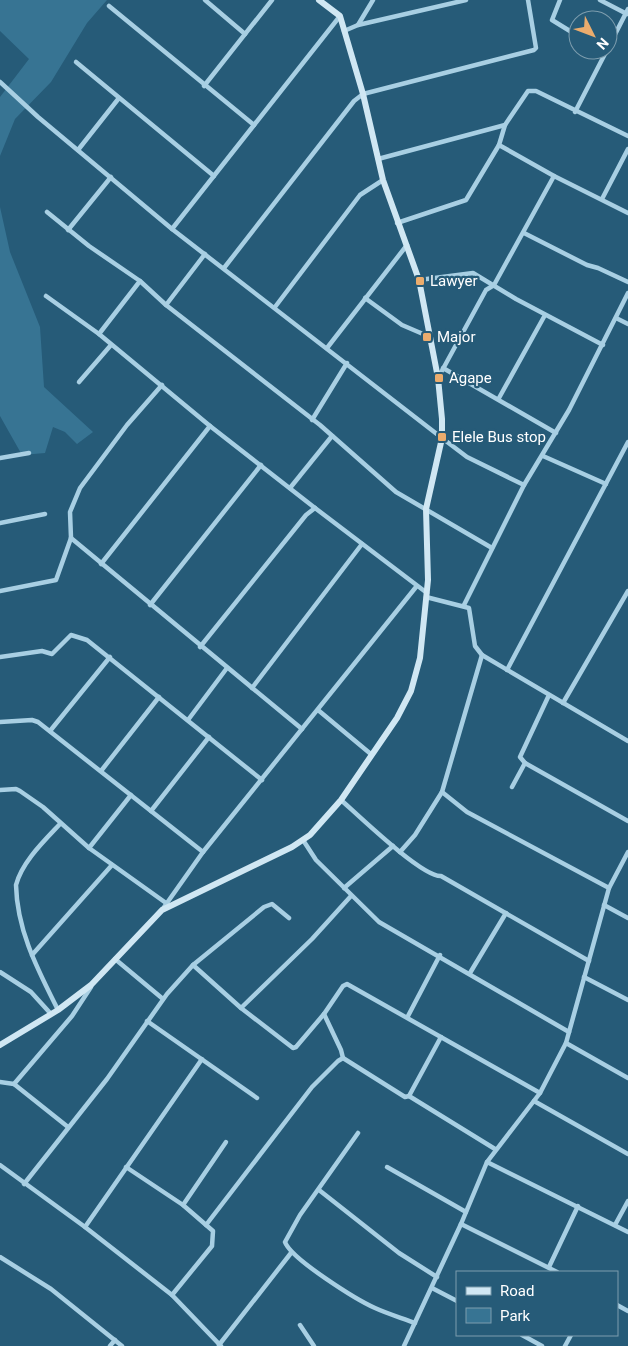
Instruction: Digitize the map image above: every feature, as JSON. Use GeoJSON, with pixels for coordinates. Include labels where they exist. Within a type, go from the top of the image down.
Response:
{"type":"FeatureCollection","features":[{"type":"Feature","properties":{"kind":"street"},"geometry":{"type":"LineString","coordinates":[[205,0],[245,34]]}},
{"type":"Feature","properties":{"kind":"street"},"geometry":{"type":"LineString","coordinates":[[204,86],[272,0]]}},
{"type":"Feature","properties":{"kind":"street"},"geometry":{"type":"LineString","coordinates":[[162,910],[303,840],[341,800],[397,718],[411,690],[420,658],[427,595],[426,509],[442,438],[442,406],[438,378],[419,280],[383,180],[363,94],[340,16],[319,0]]}},
{"type":"Feature","properties":{"kind":"street"},"geometry":{"type":"LineString","coordinates":[[358,25],[372,0]]}},
{"type":"Feature","properties":{"kind":"street"},"geometry":{"type":"LineString","coordinates":[[344,31],[358,25],[466,0]]}},
{"type":"Feature","properties":{"kind":"street"},"geometry":{"type":"LineString","coordinates":[[224,268],[354,101],[363,94],[534,50],[536,48],[528,0]]}},
{"type":"Feature","properties":{"kind":"street"},"geometry":{"type":"LineString","coordinates":[[560,0],[552,20],[568,30]]}},
{"type":"Feature","properties":{"kind":"street"},"geometry":{"type":"LineString","coordinates":[[600,0],[627,13],[618,29]]}},
{"type":"Feature","properties":{"kind":"street"},"geometry":{"type":"LineString","coordinates":[[109,6],[204,86],[254,125]]}},
{"type":"Feature","properties":{"kind":"street"},"geometry":{"type":"LineString","coordinates":[[172,229],[340,16]]}},
{"type":"Feature","properties":{"kind":"street"},"geometry":{"type":"LineString","coordinates":[[575,112],[601,60]]}},
{"type":"Feature","properties":{"kind":"street"},"geometry":{"type":"LineString","coordinates":[[76,62],[214,176]]}},
{"type":"Feature","properties":{"kind":"street"},"geometry":{"type":"LineString","coordinates":[[0,82],[21,102],[172,229],[442,438],[467,457],[524,485]]}},
{"type":"Feature","properties":{"kind":"street"},"geometry":{"type":"LineString","coordinates":[[397,223],[466,200],[499,145],[505,125],[528,91],[536,91],[575,112],[628,136]]}},
{"type":"Feature","properties":{"kind":"street"},"geometry":{"type":"LineString","coordinates":[[78,150],[119,98]]}},
{"type":"Feature","properties":{"kind":"street"},"geometry":{"type":"LineString","coordinates":[[378,158],[505,125]]}},
{"type":"Feature","properties":{"kind":"street"},"geometry":{"type":"LineString","coordinates":[[499,145],[554,176],[628,213]]}},
{"type":"Feature","properties":{"kind":"street"},"geometry":{"type":"LineString","coordinates":[[602,199],[628,149]]}},
{"type":"Feature","properties":{"kind":"street"},"geometry":{"type":"LineString","coordinates":[[438,378],[486,290],[494,285],[524,233],[554,176]]}},
{"type":"Feature","properties":{"kind":"street"},"geometry":{"type":"LineString","coordinates":[[68,230],[111,177]]}},
{"type":"Feature","properties":{"kind":"street"},"geometry":{"type":"LineString","coordinates":[[275,307],[360,195],[383,180]]}},
{"type":"Feature","properties":{"kind":"street"},"geometry":{"type":"LineString","coordinates":[[47,212],[68,230],[140,281],[166,305],[332,436],[396,492],[492,548]]}},
{"type":"Feature","properties":{"kind":"street"},"geometry":{"type":"LineString","coordinates":[[524,233],[587,265],[628,282]]}},
{"type":"Feature","properties":{"kind":"street"},"geometry":{"type":"LineString","coordinates":[[327,348],[407,245]]}},
{"type":"Feature","properties":{"kind":"street"},"geometry":{"type":"LineString","coordinates":[[166,305],[206,254]]}},
{"type":"Feature","properties":{"kind":"street"},"geometry":{"type":"LineString","coordinates":[[419,280],[468,272],[603,345]]}},
{"type":"Feature","properties":{"kind":"street"},"geometry":{"type":"LineString","coordinates":[[99,334],[140,281]]}},
{"type":"Feature","properties":{"kind":"street"},"geometry":{"type":"LineString","coordinates":[[464,605],[524,485],[556,433],[603,345],[628,293]]}},
{"type":"Feature","properties":{"kind":"street"},"geometry":{"type":"LineString","coordinates":[[46,296],[99,334],[210,426],[416,587],[427,595],[464,605],[470,612],[475,646],[482,655],[628,740]]}},
{"type":"Feature","properties":{"kind":"street"},"geometry":{"type":"LineString","coordinates":[[365,298],[402,325],[430,337]]}},
{"type":"Feature","properties":{"kind":"street"},"geometry":{"type":"LineString","coordinates":[[499,398],[545,315]]}},
{"type":"Feature","properties":{"kind":"street"},"geometry":{"type":"LineString","coordinates":[[616,318],[628,324]]}},
{"type":"Feature","properties":{"kind":"street"},"geometry":{"type":"LineString","coordinates":[[79,382],[111,345]]}},
{"type":"Feature","properties":{"kind":"street"},"geometry":{"type":"LineString","coordinates":[[312,420],[347,363]]}},
{"type":"Feature","properties":{"kind":"street"},"geometry":{"type":"LineString","coordinates":[[443,368],[499,398],[556,433]]}},
{"type":"Feature","properties":{"kind":"street"},"geometry":{"type":"LineString","coordinates":[[0,591],[56,580],[71,538],[70,512],[80,488],[127,425],[162,385]]}},
{"type":"Feature","properties":{"kind":"street"},"geometry":{"type":"LineString","coordinates":[[101,564],[210,426]]}},
{"type":"Feature","properties":{"kind":"street"},"geometry":{"type":"LineString","coordinates":[[290,488],[332,436]]}},
{"type":"Feature","properties":{"kind":"street"},"geometry":{"type":"LineString","coordinates":[[507,670],[628,442]]}},
{"type":"Feature","properties":{"kind":"street"},"geometry":{"type":"LineString","coordinates":[[0,458],[29,453]]}},
{"type":"Feature","properties":{"kind":"street"},"geometry":{"type":"LineString","coordinates":[[543,456],[606,484]]}},
{"type":"Feature","properties":{"kind":"street"},"geometry":{"type":"LineString","coordinates":[[150,605],[261,465]]}},
{"type":"Feature","properties":{"kind":"street"},"geometry":{"type":"LineString","coordinates":[[306,515],[308,503]]}},
{"type":"Feature","properties":{"kind":"street"},"geometry":{"type":"LineString","coordinates":[[200,647],[306,515],[314,508]]}},
{"type":"Feature","properties":{"kind":"street"},"geometry":{"type":"LineString","coordinates":[[0,523],[44,514]]}},
{"type":"Feature","properties":{"kind":"street"},"geometry":{"type":"LineString","coordinates":[[71,538],[200,647],[302,729]]}},
{"type":"Feature","properties":{"kind":"street"},"geometry":{"type":"LineString","coordinates":[[252,688],[362,544]]}},
{"type":"Feature","properties":{"kind":"street"},"geometry":{"type":"LineString","coordinates":[[0,1044],[58,1010],[91,985],[162,910],[203,852],[416,587]]}},
{"type":"Feature","properties":{"kind":"street"},"geometry":{"type":"LineString","coordinates":[[563,703],[628,591]]}},
{"type":"Feature","properties":{"kind":"street"},"geometry":{"type":"LineString","coordinates":[[0,658],[42,651],[52,654],[74,635],[87,640],[262,780]]}},
{"type":"Feature","properties":{"kind":"street"},"geometry":{"type":"LineString","coordinates":[[400,852],[415,835],[442,792],[482,655]]}},
{"type":"Feature","properties":{"kind":"street"},"geometry":{"type":"LineString","coordinates":[[50,732],[110,657]]}},
{"type":"Feature","properties":{"kind":"street"},"geometry":{"type":"LineString","coordinates":[[188,720],[227,668]]}},
{"type":"Feature","properties":{"kind":"street"},"geometry":{"type":"LineString","coordinates":[[549,695],[520,755],[525,763],[628,821]]}},
{"type":"Feature","properties":{"kind":"street"},"geometry":{"type":"LineString","coordinates":[[101,771],[159,697]]}},
{"type":"Feature","properties":{"kind":"street"},"geometry":{"type":"LineString","coordinates":[[318,710],[372,755]]}},
{"type":"Feature","properties":{"kind":"street"},"geometry":{"type":"LineString","coordinates":[[0,722],[32,720],[101,771],[203,852]]}},
{"type":"Feature","properties":{"kind":"street"},"geometry":{"type":"LineString","coordinates":[[151,812],[209,737]]}},
{"type":"Feature","properties":{"kind":"street"},"geometry":{"type":"LineString","coordinates":[[512,787],[525,763]]}},
{"type":"Feature","properties":{"kind":"street"},"geometry":{"type":"LineString","coordinates":[[0,790],[20,791],[43,807],[89,848],[166,903]]}},
{"type":"Feature","properties":{"kind":"street"},"geometry":{"type":"LineString","coordinates":[[442,792],[467,812],[609,888]]}},
{"type":"Feature","properties":{"kind":"street"},"geometry":{"type":"LineString","coordinates":[[89,848],[131,795]]}},
{"type":"Feature","properties":{"kind":"street"},"geometry":{"type":"LineString","coordinates":[[341,800],[400,852],[432,876],[440,876],[589,961]]}},
{"type":"Feature","properties":{"kind":"street"},"geometry":{"type":"LineString","coordinates":[[58,1010],[32,955],[23,930],[16,885],[18,878],[40,845],[60,824]]}},
{"type":"Feature","properties":{"kind":"street"},"geometry":{"type":"LineString","coordinates":[[303,840],[316,860],[379,922],[440,955],[570,1032]]}},
{"type":"Feature","properties":{"kind":"street"},"geometry":{"type":"LineString","coordinates":[[344,888],[393,846]]}},
{"type":"Feature","properties":{"kind":"street"},"geometry":{"type":"LineString","coordinates":[[404,1346],[461,1224],[487,1162],[495,1149],[540,1093],[566,1043],[609,888],[628,852]]}},
{"type":"Feature","properties":{"kind":"street"},"geometry":{"type":"LineString","coordinates":[[32,955],[112,865]]}},
{"type":"Feature","properties":{"kind":"street"},"geometry":{"type":"LineString","coordinates":[[241,1008],[312,939],[351,896]]}},
{"type":"Feature","properties":{"kind":"street"},"geometry":{"type":"LineString","coordinates":[[24,1184],[107,1079],[163,999],[193,965],[264,907],[272,904],[289,918]]}},
{"type":"Feature","properties":{"kind":"street"},"geometry":{"type":"LineString","coordinates":[[604,905],[628,918]]}},
{"type":"Feature","properties":{"kind":"street"},"geometry":{"type":"LineString","coordinates":[[470,973],[506,913]]}},
{"type":"Feature","properties":{"kind":"street"},"geometry":{"type":"LineString","coordinates":[[408,1016],[440,955]]}},
{"type":"Feature","properties":{"kind":"street"},"geometry":{"type":"LineString","coordinates":[[115,959],[163,999]]}},
{"type":"Feature","properties":{"kind":"street"},"geometry":{"type":"LineString","coordinates":[[193,965],[241,1008],[293,1048],[296,1047],[324,1014],[343,986],[347,984],[408,1016],[441,1037],[540,1093]]}},
{"type":"Feature","properties":{"kind":"street"},"geometry":{"type":"LineString","coordinates":[[0,972],[30,992],[51,1014]]}},
{"type":"Feature","properties":{"kind":"street"},"geometry":{"type":"LineString","coordinates":[[584,977],[628,1000]]}},
{"type":"Feature","properties":{"kind":"street"},"geometry":{"type":"LineString","coordinates":[[14,1084],[72,1016],[91,985]]}},
{"type":"Feature","properties":{"kind":"street"},"geometry":{"type":"LineString","coordinates":[[324,1014],[341,1050],[342,1058]]}},
{"type":"Feature","properties":{"kind":"street"},"geometry":{"type":"LineString","coordinates":[[148,1021],[257,1098]]}},
{"type":"Feature","properties":{"kind":"street"},"geometry":{"type":"LineString","coordinates":[[409,1096],[441,1037]]}},
{"type":"Feature","properties":{"kind":"street"},"geometry":{"type":"LineString","coordinates":[[566,1043],[628,1078]]}},
{"type":"Feature","properties":{"kind":"street"},"geometry":{"type":"LineString","coordinates":[[342,1058],[405,1097],[409,1096],[495,1149]]}},
{"type":"Feature","properties":{"kind":"street"},"geometry":{"type":"LineString","coordinates":[[206,1225],[312,1087],[342,1058]]}},
{"type":"Feature","properties":{"kind":"street"},"geometry":{"type":"LineString","coordinates":[[85,1227],[202,1059]]}},
{"type":"Feature","properties":{"kind":"street"},"geometry":{"type":"LineString","coordinates":[[0,1082],[14,1084],[68,1127]]}},
{"type":"Feature","properties":{"kind":"street"},"geometry":{"type":"LineString","coordinates":[[534,1101],[628,1154]]}},
{"type":"Feature","properties":{"kind":"street"},"geometry":{"type":"LineString","coordinates":[[358,1133],[285,1242],[292,1253],[373,1308],[415,1323]]}},
{"type":"Feature","properties":{"kind":"street"},"geometry":{"type":"LineString","coordinates":[[183,1205],[226,1142]]}},
{"type":"Feature","properties":{"kind":"street"},"geometry":{"type":"LineString","coordinates":[[487,1162],[628,1232]]}},
{"type":"Feature","properties":{"kind":"street"},"geometry":{"type":"LineString","coordinates":[[0,1165],[85,1227],[172,1295],[220,1345],[292,1253]]}},
{"type":"Feature","properties":{"kind":"street"},"geometry":{"type":"LineString","coordinates":[[126,1167],[183,1205],[213,1231],[212,1246],[172,1295]]}},
{"type":"Feature","properties":{"kind":"street"},"geometry":{"type":"LineString","coordinates":[[386,1167],[466,1212]]}},
{"type":"Feature","properties":{"kind":"street"},"geometry":{"type":"LineString","coordinates":[[319,1190],[400,1253],[437,1277]]}},
{"type":"Feature","properties":{"kind":"street"},"geometry":{"type":"LineString","coordinates":[[615,1225],[628,1201]]}},
{"type":"Feature","properties":{"kind":"street"},"geometry":{"type":"LineString","coordinates":[[549,1267],[578,1206]]}},
{"type":"Feature","properties":{"kind":"street"},"geometry":{"type":"LineString","coordinates":[[461,1224],[555,1271]]}},
{"type":"Feature","properties":{"kind":"street"},"geometry":{"type":"LineString","coordinates":[[0,1257],[51,1289],[122,1346]]}},
{"type":"Feature","properties":{"kind":"street"},"geometry":{"type":"LineString","coordinates":[[432,1288],[456,1300]]}},
{"type":"Feature","properties":{"kind":"street"},"geometry":{"type":"LineString","coordinates":[[300,1325],[314,1346]]}},
{"type":"Feature","properties":{"kind":"street"},"geometry":{"type":"LineString","coordinates":[[524,1336],[542,1346]]}},
{"type":"Feature","properties":{"kind":"street"},"geometry":{"type":"LineString","coordinates":[[110,1346],[115,1340]]}},
{"type":"Feature","properties":{"kind":"green space"},"geometry":{"type":"Polygon","coordinates":[[[0,0],[107,0],[87,23],[51,82],[15,119],[0,156],[0,97],[29,59],[0,31],[0,0]]]}},
{"type":"Feature","properties":{"kind":"green space"},"geometry":{"type":"Polygon","coordinates":[[[0,207],[10,252],[40,327],[44,387],[93,432],[77,444],[65,432],[53,427],[45,453],[22,455],[0,416],[0,207]]]}},
{"type":"Feature","properties":{"kind":"place","name":"Lawyer"},"geometry":{"type":"Point","coordinates":[420,281]}},
{"type":"Feature","properties":{"kind":"place","name":"Major"},"geometry":{"type":"Point","coordinates":[427,337]}},
{"type":"Feature","properties":{"kind":"place","name":"Agape"},"geometry":{"type":"Point","coordinates":[439,378]}},
{"type":"Feature","properties":{"kind":"place","name":"Elele Bus stop"},"geometry":{"type":"Point","coordinates":[442,437]}}]}
